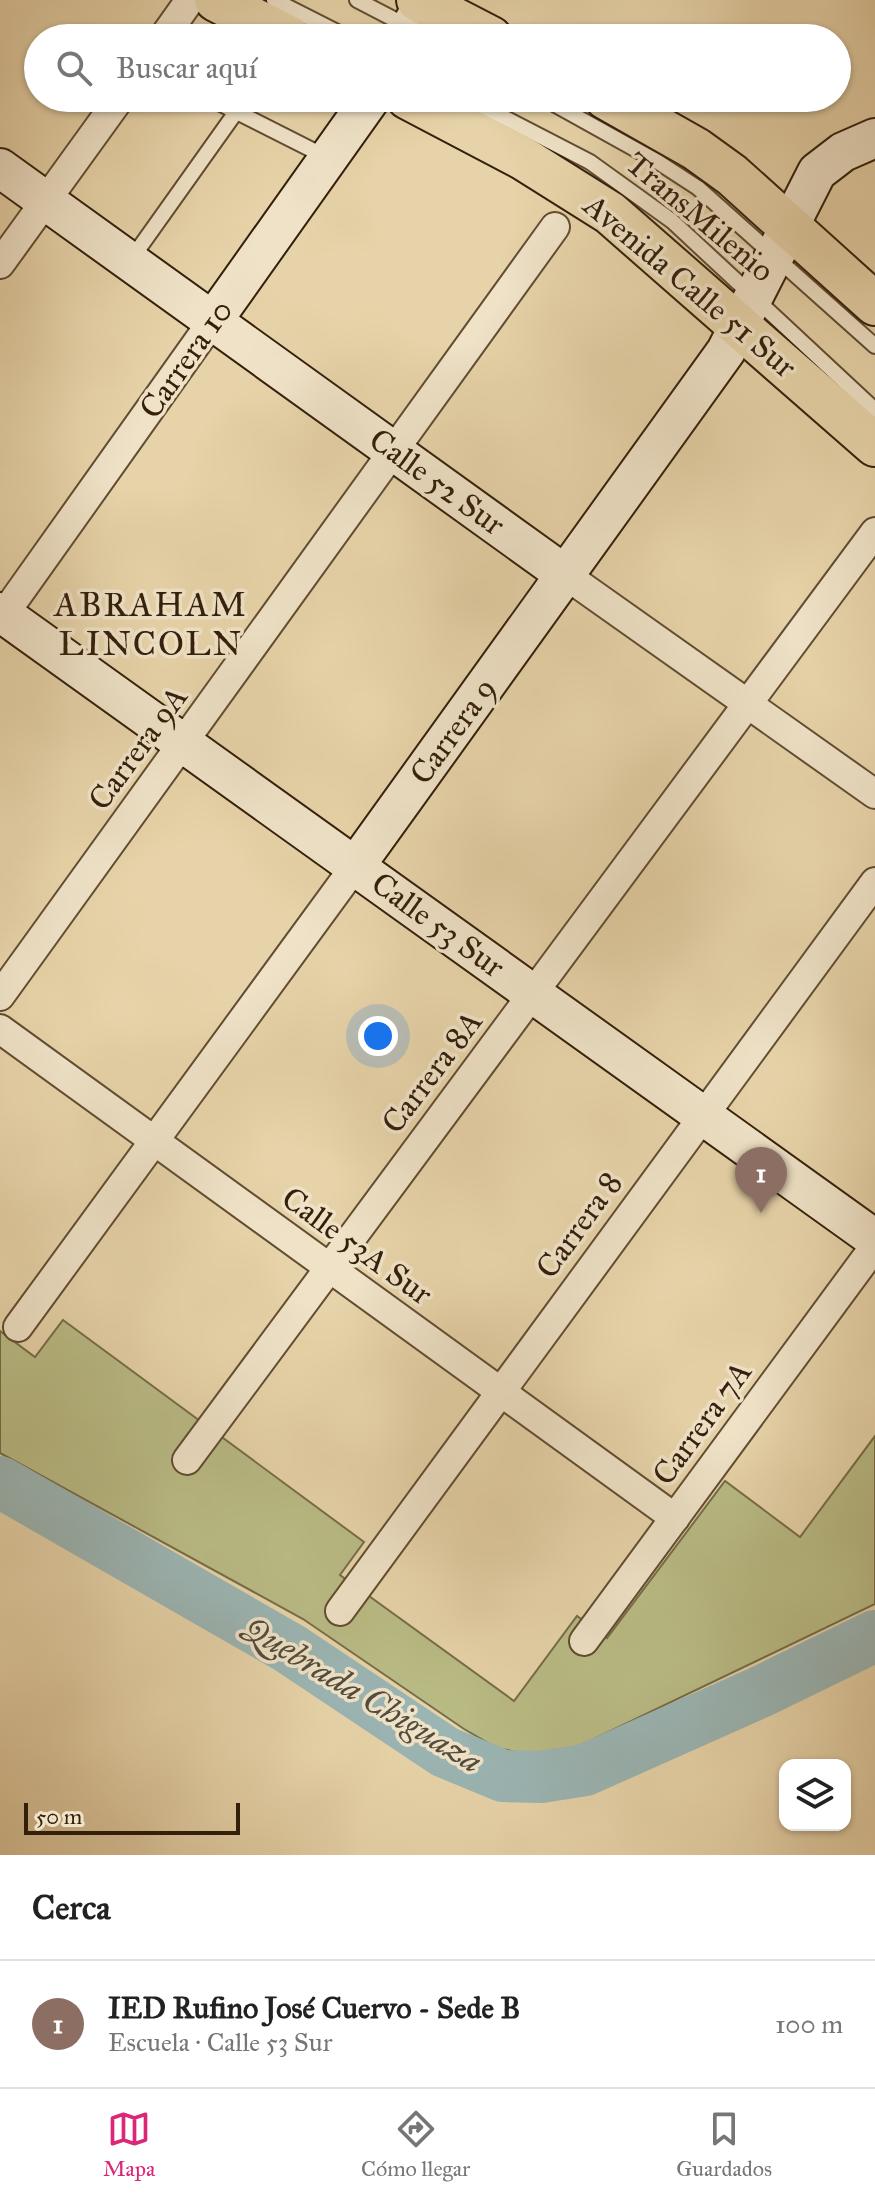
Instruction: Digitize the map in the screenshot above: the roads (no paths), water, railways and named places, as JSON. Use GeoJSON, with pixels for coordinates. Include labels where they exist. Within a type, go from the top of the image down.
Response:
{"type":"FeatureCollection","features":[{"type":"Feature","properties":{"kind":"main road"},"geometry":{"type":"LineString","coordinates":[[216,0],[263,24]]}},
{"type":"Feature","properties":{"kind":"main road"},"geometry":{"type":"LineString","coordinates":[[419,18],[441,24]]}},
{"type":"Feature","properties":{"kind":"main road","name":"Avenida Calle 51 Sur"},"geometry":{"type":"LineString","coordinates":[[435,112],[524,159],[610,213],[748,312],[875,445]]}},
{"type":"Feature","properties":{"kind":"main road"},"geometry":{"type":"LineString","coordinates":[[631,112],[696,149],[783,240],[875,304]]}},
{"type":"Feature","properties":{"kind":"street"},"geometry":{"type":"LineString","coordinates":[[173,24],[190,0]]}},
{"type":"Feature","properties":{"kind":"street"},"geometry":{"type":"LineString","coordinates":[[0,264],[110,112]]}},
{"type":"Feature","properties":{"kind":"street","name":"Carrera 10"},"geometry":{"type":"LineString","coordinates":[[1,616],[361,112]]}},
{"type":"Feature","properties":{"kind":"street","name":"Carrera 9"},"geometry":{"type":"LineString","coordinates":[[18,1327],[567,576],[748,312],[817,172],[843,152],[875,138]]}},
{"type":"Feature","properties":{"kind":"street","name":"Calle 52 Sur"},"geometry":{"type":"LineString","coordinates":[[0,168],[875,794]]}},
{"type":"Feature","properties":{"kind":"street","name":"Carrera 9A"},"geometry":{"type":"LineString","coordinates":[[0,996],[555,227]]}},
{"type":"Feature","properties":{"kind":"street","name":"Carrera 8A"},"geometry":{"type":"LineString","coordinates":[[187,1460],[875,532]]}},
{"type":"Feature","properties":{"kind":"street","name":"Calle 53 Sur"},"geometry":{"type":"LineString","coordinates":[[1,616],[356,865],[875,1239]]}},
{"type":"Feature","properties":{"kind":"street","name":"Carrera 8"},"geometry":{"type":"LineString","coordinates":[[340,1611],[875,882]]}},
{"type":"Feature","properties":{"kind":"street","name":"Calle 53A Sur"},"geometry":{"type":"LineString","coordinates":[[0,1029],[675,1518]]}},
{"type":"Feature","properties":{"kind":"street","name":"Carrera 7A"},"geometry":{"type":"LineString","coordinates":[[584,1641],[875,1246]]}},
{"type":"Feature","properties":{"kind":"lane"},"geometry":{"type":"LineString","coordinates":[[274,0],[321,24]]}},
{"type":"Feature","properties":{"kind":"lane"},"geometry":{"type":"LineString","coordinates":[[357,0],[419,18]]}},
{"type":"Feature","properties":{"kind":"lane"},"geometry":{"type":"LineString","coordinates":[[130,261],[236,112],[328,158]]}},
{"type":"Feature","properties":{"kind":"lane","name":"TransMilenio"},"geometry":{"type":"LineString","coordinates":[[493,112],[590,162],[672,221],[748,312],[875,410]]}},
{"type":"Feature","properties":{"kind":"lane","name":"TransMilenio"},"geometry":{"type":"LineString","coordinates":[[567,112],[783,240],[875,346]]}},
{"type":"Feature","properties":{"kind":"waterway","name":"Quebrada Chiguaza"},"geometry":{"type":"LineString","coordinates":[[0,1482],[289,1648],[445,1752],[503,1776],[541,1777],[585,1770],[760,1692],[875,1636]]}},
{"type":"Feature","properties":{"kind":"place","name":"IED Rufino José Cuervo - Sede B"},"geometry":{"type":"Point","coordinates":[761,1213]}},
{"type":"Feature","properties":{"kind":"district","name":"ABRAHAM LINCOLN"},"geometry":{"type":"Point","coordinates":[151,624]}}]}
